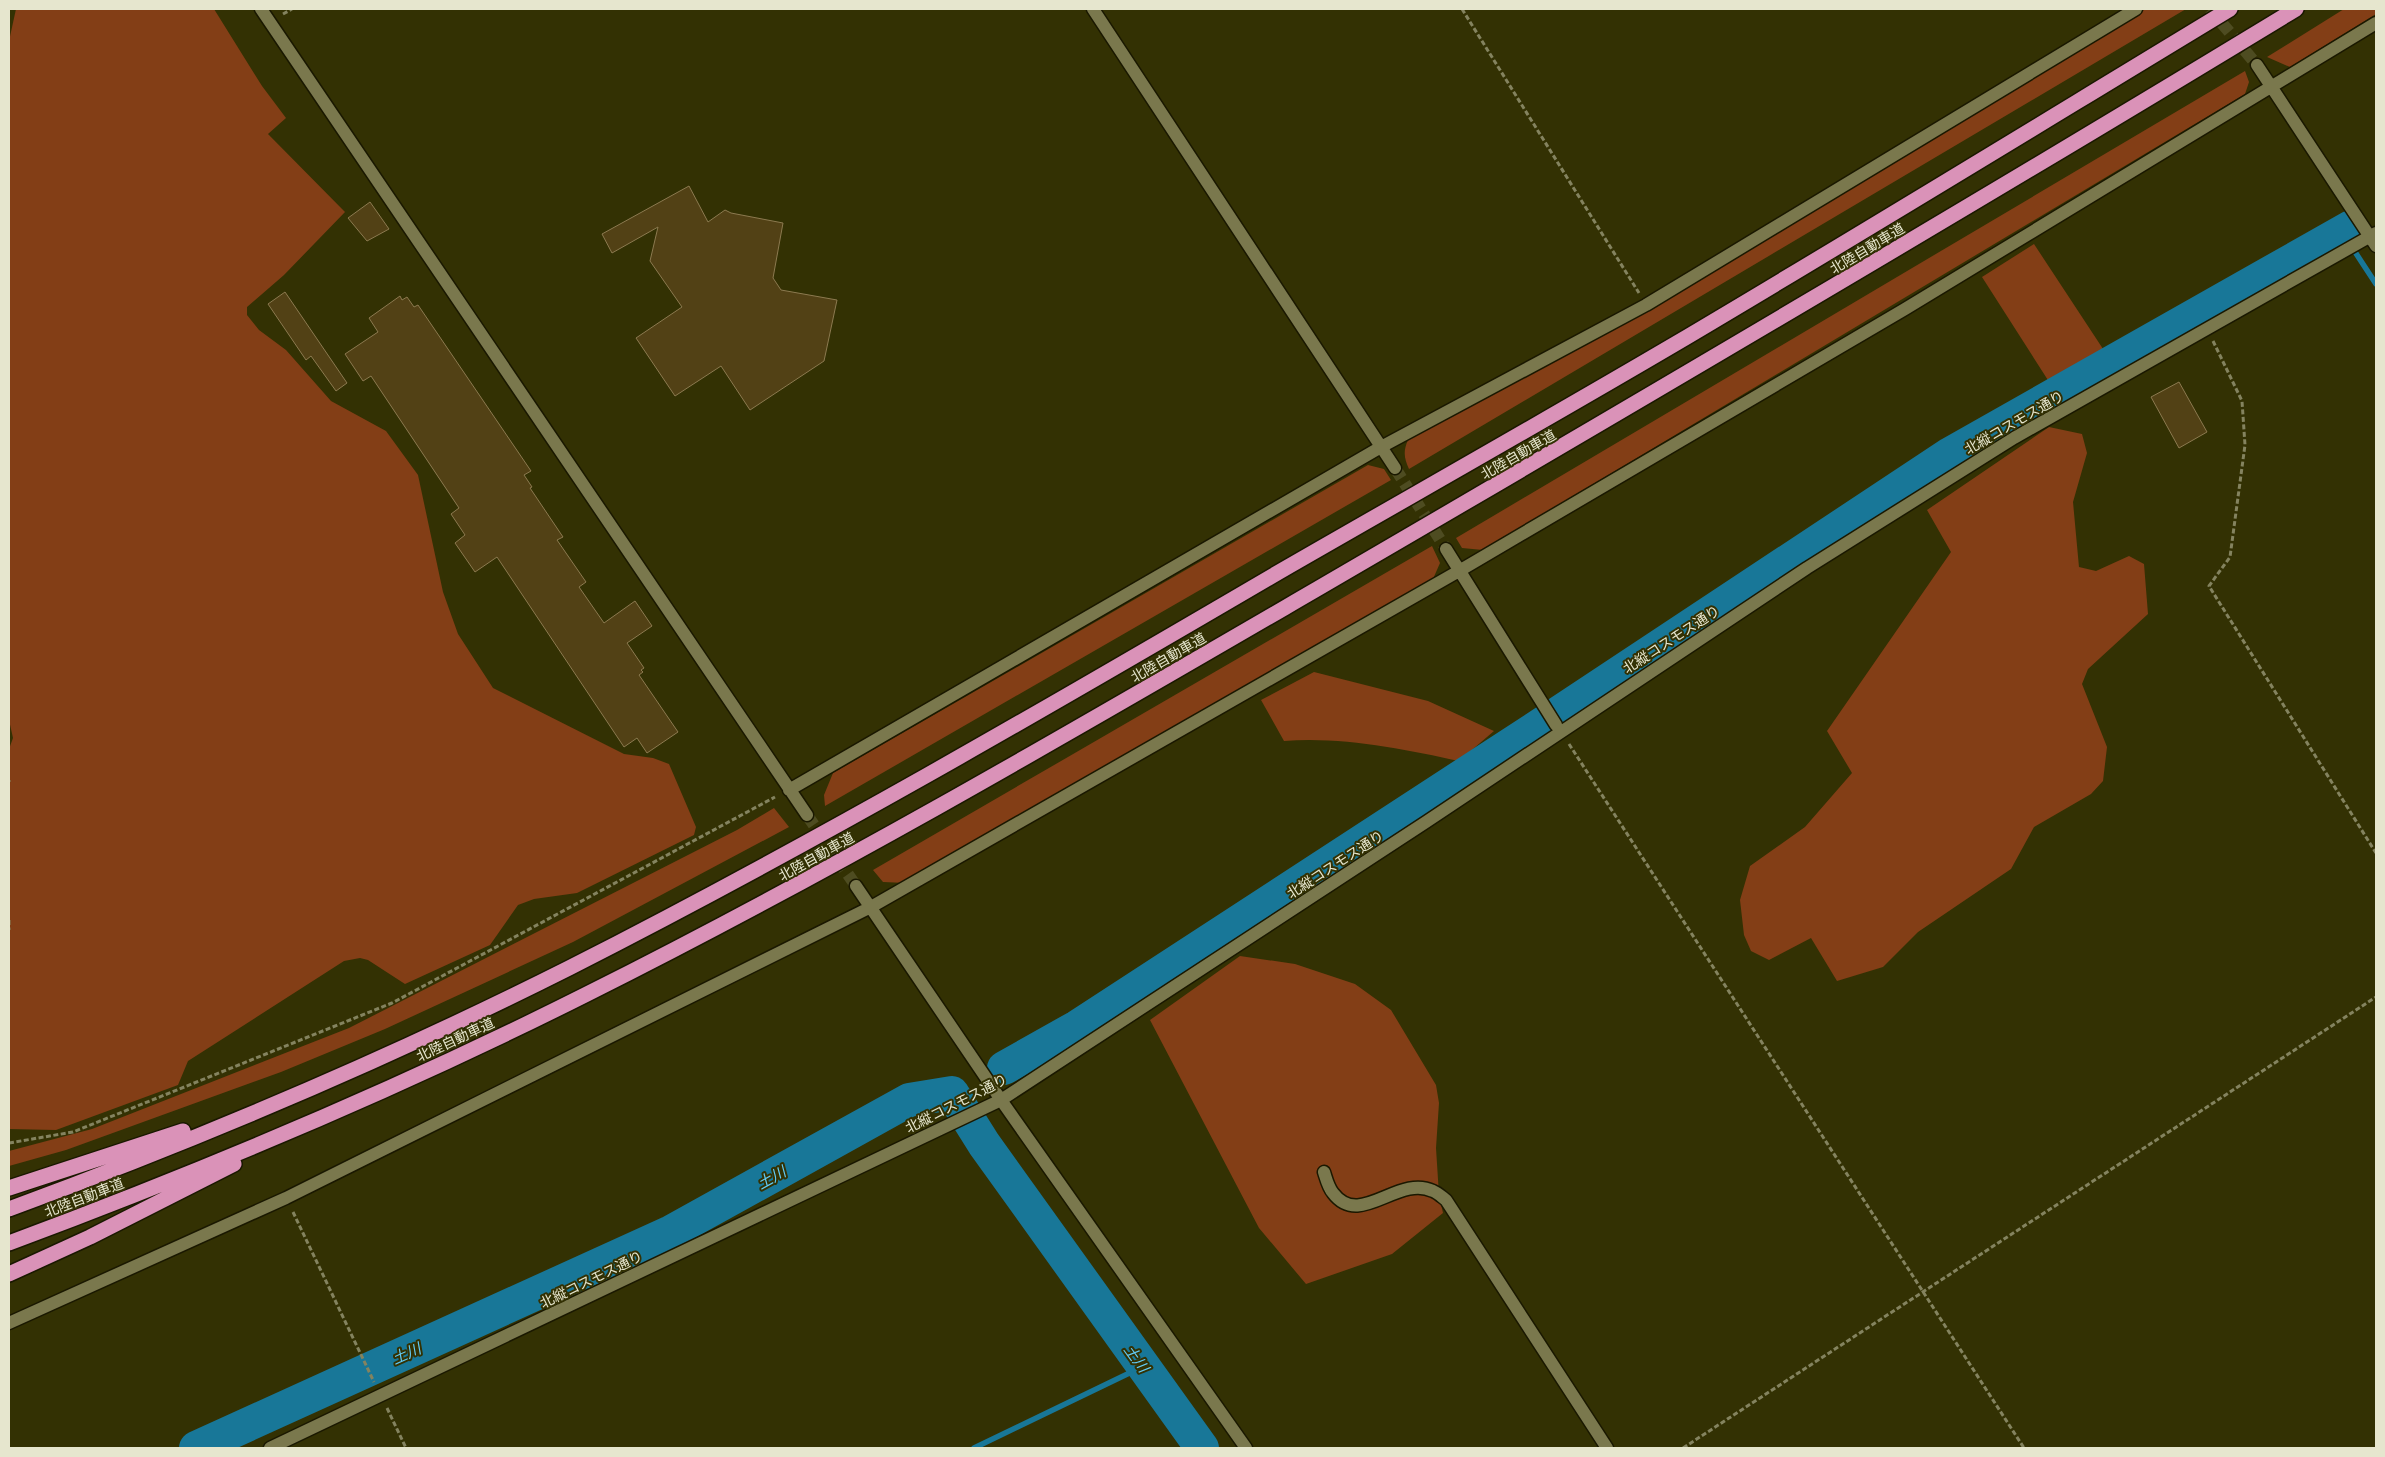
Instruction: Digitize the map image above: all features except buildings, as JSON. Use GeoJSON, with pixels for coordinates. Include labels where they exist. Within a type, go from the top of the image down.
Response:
{"type":"FeatureCollection","features":[{"type":"Feature","properties":{"kind":"highway","name":"北陸自動車道"},"geometry":{"type":"LineString","coordinates":[[9,1209],[171,1146],[315,1086],[565,969],[808,842],[1021,724],[1677,343],[2230,9]]}},
{"type":"Feature","properties":{"kind":"highway","name":"北陸自動車道"},"geometry":{"type":"LineString","coordinates":[[9,1243],[183,1176],[326,1116],[446,1062],[690,942],[826,870],[1023,760],[1695,370],[2296,9]]}},
{"type":"Feature","properties":{"kind":"highway"},"geometry":{"type":"LineString","coordinates":[[9,1188],[114,1155],[315,1086]]}},
{"type":"Feature","properties":{"kind":"highway"},"geometry":{"type":"LineString","coordinates":[[9,1274],[146,1210],[326,1116]]}},
{"type":"Feature","properties":{"kind":"street"},"geometry":{"type":"LineString","coordinates":[[261,9],[807,816]]}},
{"type":"Feature","properties":{"kind":"street"},"geometry":{"type":"LineString","coordinates":[[1092,9],[1395,468]]}},
{"type":"Feature","properties":{"kind":"street"},"geometry":{"type":"LineString","coordinates":[[789,790],[1381,447],[1646,305],[2136,9]]}},
{"type":"Feature","properties":{"kind":"street"},"geometry":{"type":"LineString","coordinates":[[9,1323],[286,1198],[871,907],[1458,571],[1905,309],[2376,22]]}},
{"type":"Feature","properties":{"kind":"street"},"geometry":{"type":"LineString","coordinates":[[2257,65],[2371,239]]}},
{"type":"Feature","properties":{"kind":"street","name":"北縦コスモス通り"},"geometry":{"type":"LineString","coordinates":[[270,1448],[378,1391],[997,1102],[1426,822],[1558,728],[1807,568],[2014,438],[2208,330],[2341,253],[2371,239]]}},
{"type":"Feature","properties":{"kind":"street"},"geometry":{"type":"LineString","coordinates":[[1446,549],[1558,728]]}},
{"type":"Feature","properties":{"kind":"street"},"geometry":{"type":"LineString","coordinates":[[856,886],[997,1102],[1246,1448]]}},
{"type":"Feature","properties":{"kind":"street"},"geometry":{"type":"LineString","coordinates":[[1324,1172],[1332,1192],[1339,1200],[1354,1206],[1363,1206],[1397,1191],[1415,1188],[1432,1190],[1446,1200],[1607,1448]]}},
{"type":"Feature","properties":{"kind":"path"},"geometry":{"type":"LineString","coordinates":[[1462,9],[1646,305]]}},
{"type":"Feature","properties":{"kind":"path"},"geometry":{"type":"LineString","coordinates":[[2208,330],[2242,401],[2246,445],[2230,558],[2209,586],[2376,853]]}},
{"type":"Feature","properties":{"kind":"path"},"geometry":{"type":"LineString","coordinates":[[1558,728],[2024,1448]]}},
{"type":"Feature","properties":{"kind":"path"},"geometry":{"type":"LineString","coordinates":[[9,1143],[73,1132],[392,1003],[789,790]]}},
{"type":"Feature","properties":{"kind":"path"},"geometry":{"type":"LineString","coordinates":[[9,920],[9,930]]}},
{"type":"Feature","properties":{"kind":"path"},"geometry":{"type":"LineString","coordinates":[[1683,1448],[2376,997]]}},
{"type":"Feature","properties":{"kind":"path"},"geometry":{"type":"LineString","coordinates":[[286,1198],[406,1448]]}},
{"type":"Feature","properties":{"kind":"shaded area"},"geometry":{"type":"Polygon","coordinates":[[[16,9],[214,9],[262,86],[286,118],[268,134],[345,212],[284,275],[247,307],[247,315],[259,330],[286,350],[331,401],[386,431],[418,475],[443,592],[458,634],[493,688],[624,754],[653,758],[669,764],[696,827],[694,835],[577,893],[534,899],[518,905],[490,945],[405,984],[368,960],[360,958],[344,961],[188,1061],[178,1085],[56,1130],[9,1129],[9,749],[13,738],[9,720],[9,41],[16,9]]]}},
{"type":"Feature","properties":{"kind":"shaded area"},"geometry":{"type":"Polygon","coordinates":[[[2133,9],[2186,9],[1409,469],[1405,454],[1408,440],[2133,9]]]}},
{"type":"Feature","properties":{"kind":"shaded area"},"geometry":{"type":"Polygon","coordinates":[[[2344,9],[2376,9],[2376,14],[2290,67],[2267,57],[2344,9]]]}},
{"type":"Feature","properties":{"kind":"shaded area"},"geometry":{"type":"Polygon","coordinates":[[[2245,71],[2249,82],[2245,94],[1483,550],[1462,548],[1456,538],[2245,71]]]}},
{"type":"Feature","properties":{"kind":"shaded area"},"geometry":{"type":"Polygon","coordinates":[[[2034,244],[2107,355],[2053,388],[1982,277],[2034,244]]]}},
{"type":"Feature","properties":{"kind":"shaded area"},"geometry":{"type":"Polygon","coordinates":[[[2049,427],[2082,434],[2087,453],[2073,502],[2079,567],[2096,571],[2129,556],[2144,564],[2148,614],[2088,669],[2082,684],[2107,747],[2103,781],[2091,794],[2034,827],[2011,869],[1918,932],[1883,967],[1837,981],[1811,938],[1769,960],[1751,951],[1744,935],[1740,900],[1750,866],[1805,827],[1852,773],[1827,731],[1951,552],[1927,510],[2049,427]]]}},
{"type":"Feature","properties":{"kind":"shaded area"},"geometry":{"type":"Polygon","coordinates":[[[1368,465],[1384,469],[1391,480],[825,806],[824,795],[833,773],[1368,465]]]}},
{"type":"Feature","properties":{"kind":"shaded area"},"geometry":{"type":"Polygon","coordinates":[[[1432,546],[1440,563],[1433,579],[906,883],[883,882],[873,870],[1432,546]]]}},
{"type":"Feature","properties":{"kind":"shaded area"},"geometry":{"type":"Polygon","coordinates":[[[1314,672],[1428,701],[1494,731],[1459,761],[1394,748],[1349,742],[1327,740],[1284,741],[1261,700],[1314,672]]]}},
{"type":"Feature","properties":{"kind":"shaded area"},"geometry":{"type":"Polygon","coordinates":[[[774,808],[789,827],[573,942],[385,1029],[281,1072],[66,1150],[9,1166],[9,1151],[92,1129],[349,1028],[737,830],[774,808]]]}},
{"type":"Feature","properties":{"kind":"shaded area"},"geometry":{"type":"Polygon","coordinates":[[[1240,956],[1295,964],[1355,984],[1391,1010],[1436,1085],[1439,1103],[1436,1148],[1439,1195],[1443,1213],[1392,1254],[1306,1284],[1259,1228],[1150,1020],[1240,956]]]}},
{"type":"Feature","properties":{"kind":"waterway"},"geometry":{"type":"LineString","coordinates":[[1004,1068],[1077,1027],[1539,726],[1950,454],[2351,227]]}},
{"type":"Feature","properties":{"kind":"waterway"},"geometry":{"type":"LineString","coordinates":[[2342,232],[2376,284]]}},
{"type":"Feature","properties":{"kind":"waterway","name":"土川"},"geometry":{"type":"LineString","coordinates":[[196,1448],[669,1233],[909,1100],[952,1093],[984,1144],[1202,1448]]}},
{"type":"Feature","properties":{"kind":"waterway"},"geometry":{"type":"LineString","coordinates":[[974,1448],[1144,1366]]}},
{"type":"Feature","properties":{"kind":"tunnel"},"geometry":{"type":"LineString","coordinates":[[2210,9],[2257,65]]}},
{"type":"Feature","properties":{"kind":"tunnel"},"geometry":{"type":"LineString","coordinates":[[1395,468],[1446,549]]}},
{"type":"Feature","properties":{"kind":"tunnel"},"geometry":{"type":"LineString","coordinates":[[807,815],[856,886]]}}]}
